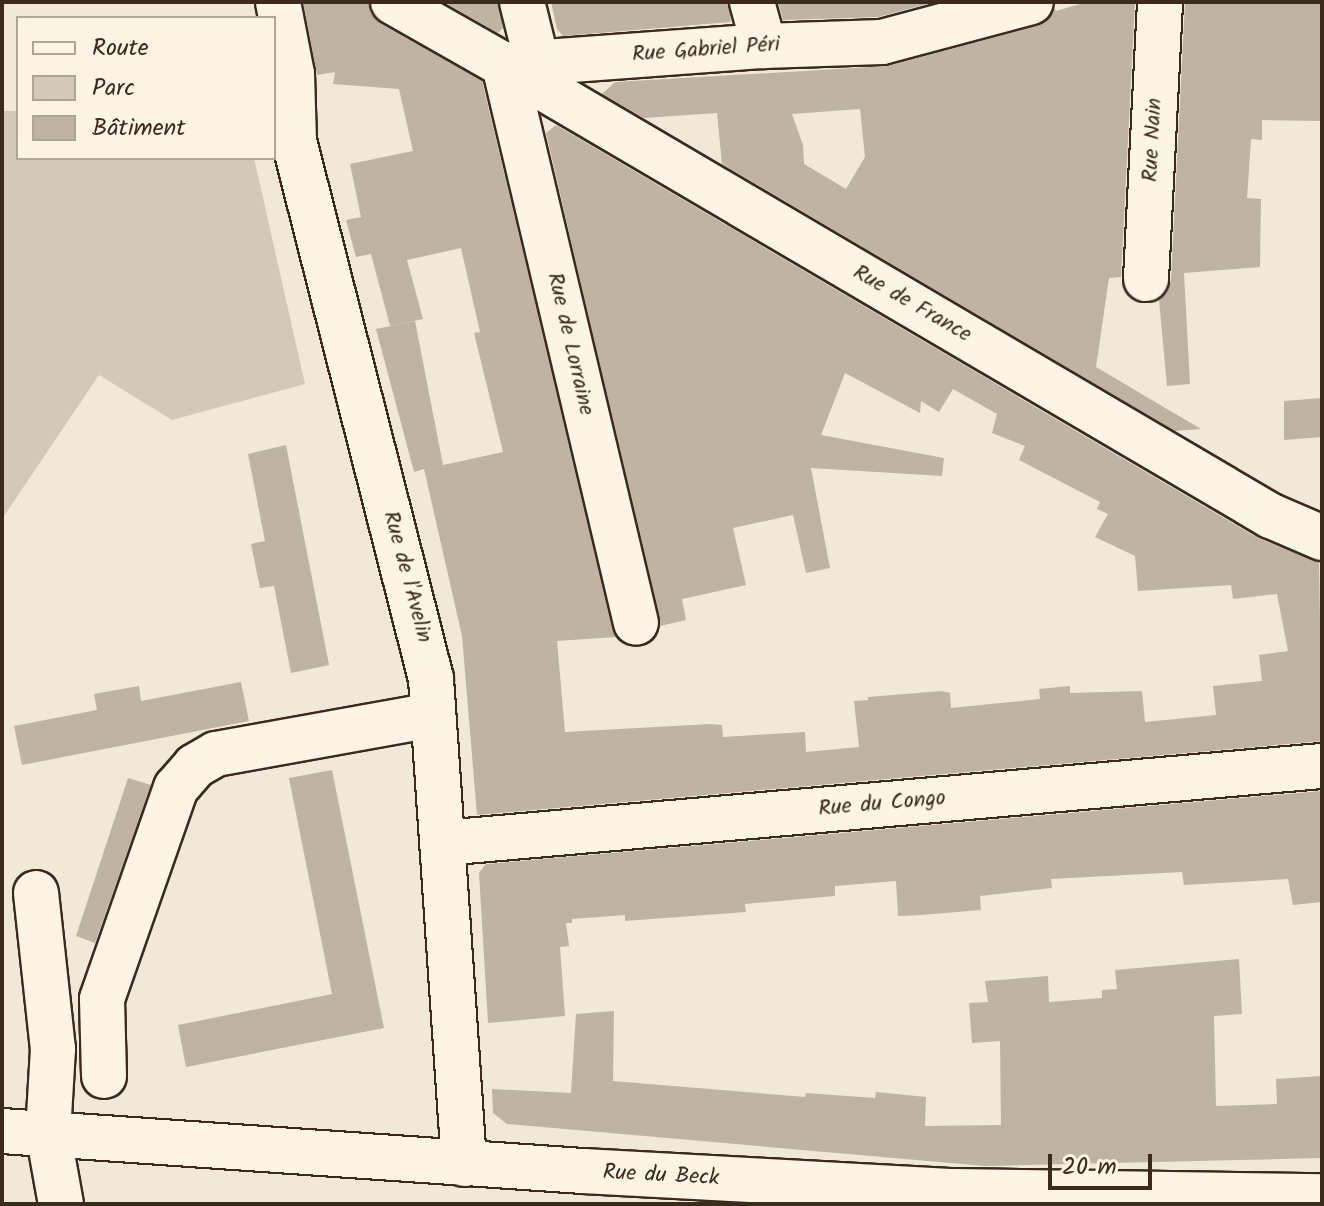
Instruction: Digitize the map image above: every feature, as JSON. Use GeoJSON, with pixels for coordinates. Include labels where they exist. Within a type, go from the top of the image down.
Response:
{"type":"FeatureCollection","features":[{"type":"Feature","properties":{"kind":"street","name":"Rue de l'Avelin"},"geometry":{"type":"LineString","coordinates":[[278,2],[292,74],[294,141],[424,639],[443,843],[464,1164]]}},
{"type":"Feature","properties":{"kind":"street"},"geometry":{"type":"LineString","coordinates":[[393,2],[521,64]]}},
{"type":"Feature","properties":{"kind":"street","name":"Rue de Lorraine"},"geometry":{"type":"LineString","coordinates":[[522,2],[521,64],[636,623]]}},
{"type":"Feature","properties":{"kind":"street"},"geometry":{"type":"LineString","coordinates":[[752,2],[764,46]]}},
{"type":"Feature","properties":{"kind":"street","name":"Rue Gabriel Péri"},"geometry":{"type":"LineString","coordinates":[[521,64],[764,46],[882,42],[1031,2]]}},
{"type":"Feature","properties":{"kind":"street","name":"Rue Nain"},"geometry":{"type":"LineString","coordinates":[[1146,279],[1160,2]]}},
{"type":"Feature","properties":{"kind":"street","name":"Rue de France"},"geometry":{"type":"LineString","coordinates":[[521,64],[1271,516],[1322,538]]}},
{"type":"Feature","properties":{"kind":"street"},"geometry":{"type":"LineString","coordinates":[[104,1076],[102,999],[176,788],[195,766],[216,754],[433,715]]}},
{"type":"Feature","properties":{"kind":"street","name":"Rue du Congo"},"geometry":{"type":"LineString","coordinates":[[443,843],[1322,766]]}},
{"type":"Feature","properties":{"kind":"street"},"geometry":{"type":"LineString","coordinates":[[36,893],[53,1049],[48,1132],[61,1204]]}},
{"type":"Feature","properties":{"kind":"street","name":"Rue du Beck"},"geometry":{"type":"LineString","coordinates":[[2,1131],[464,1164],[583,1188],[1322,1196]]}},
{"type":"Feature","properties":{"kind":"green space"},"geometry":{"type":"Polygon","coordinates":[[[2,111],[16,111],[16,160],[254,160],[305,384],[172,420],[99,375],[2,519],[2,111]]]}},
{"type":"Feature","properties":{"kind":"building"},"geometry":{"type":"Polygon","coordinates":[[[303,2],[368,2],[371,14],[381,24],[482,81],[616,637],[557,641],[565,732],[710,724],[722,725],[723,737],[805,732],[806,752],[859,747],[854,701],[868,700],[868,697],[942,691],[950,693],[951,708],[1040,699],[1039,689],[1070,686],[1070,693],[1142,691],[1145,722],[1216,715],[1213,686],[1262,681],[1259,655],[1288,651],[1277,594],[1233,599],[1231,585],[1138,591],[1135,556],[1095,537],[1108,514],[1097,509],[1100,502],[1019,460],[1025,446],[992,433],[997,414],[953,389],[939,412],[921,401],[920,413],[845,373],[821,435],[944,458],[942,476],[811,468],[830,568],[806,573],[793,515],[733,528],[746,585],[682,599],[686,620],[660,626],[546,133],[556,125],[1258,538],[1319,562],[1322,741],[477,815],[462,636],[424,469],[414,472],[376,329],[415,321],[443,465],[503,452],[474,333],[480,332],[461,248],[407,260],[423,319],[390,326],[371,254],[356,257],[346,220],[361,217],[350,164],[413,151],[399,89],[333,84],[335,72],[317,75],[303,2]]]}},
{"type":"Feature","properties":{"kind":"building"},"geometry":{"type":"Polygon","coordinates":[[[444,2],[498,2],[503,28],[498,33],[444,2]]]}},
{"type":"Feature","properties":{"kind":"building"},"geometry":{"type":"Polygon","coordinates":[[[551,2],[728,2],[731,22],[563,36],[557,29],[551,2]]]}},
{"type":"Feature","properties":{"kind":"building"},"geometry":{"type":"Polygon","coordinates":[[[778,2],[935,2],[878,17],[783,20],[778,2]]]}},
{"type":"Feature","properties":{"kind":"building"},"geometry":{"type":"Polygon","coordinates":[[[1087,2],[1135,2],[1121,277],[1109,278],[1096,367],[1201,429],[1175,431],[722,164],[717,113],[644,118],[602,94],[615,82],[888,66],[1037,26],[1049,19],[1055,8],[1056,11],[1087,2]],[[860,109],[792,114],[803,145],[804,164],[846,189],[865,157],[860,109]]]}},
{"type":"Feature","properties":{"kind":"building"},"geometry":{"type":"Polygon","coordinates":[[[1185,2],[1322,2],[1322,121],[1262,120],[1262,140],[1251,139],[1247,198],[1261,199],[1260,267],[1184,273],[1190,384],[1167,386],[1159,300],[1167,292],[1171,280],[1185,2]]]}},
{"type":"Feature","properties":{"kind":"building"},"geometry":{"type":"Polygon","coordinates":[[[1322,398],[1322,437],[1284,440],[1284,401],[1322,398]]]}},
{"type":"Feature","properties":{"kind":"building"},"geometry":{"type":"Polygon","coordinates":[[[286,445],[329,665],[291,673],[274,586],[260,588],[251,544],[265,541],[248,454],[286,445]]]}},
{"type":"Feature","properties":{"kind":"building"},"geometry":{"type":"Polygon","coordinates":[[[241,682],[249,721],[22,765],[14,726],[97,710],[94,694],[139,686],[141,701],[241,682]]]}},
{"type":"Feature","properties":{"kind":"building"},"geometry":{"type":"Polygon","coordinates":[[[332,770],[384,1028],[186,1067],[178,1025],[332,994],[289,778],[332,770]]]}},
{"type":"Feature","properties":{"kind":"building"},"geometry":{"type":"Polygon","coordinates":[[[128,778],[151,785],[95,943],[76,936],[128,778]]]}},
{"type":"Feature","properties":{"kind":"building"},"geometry":{"type":"Polygon","coordinates":[[[1322,791],[1322,902],[1293,905],[1288,879],[1184,885],[1182,872],[1051,879],[1052,888],[980,896],[981,910],[921,915],[898,916],[896,881],[835,886],[835,896],[745,904],[746,912],[625,921],[625,915],[572,919],[572,923],[566,923],[569,946],[560,947],[565,1016],[488,1023],[479,873],[486,864],[1322,791]]]}},
{"type":"Feature","properties":{"kind":"building"},"geometry":{"type":"Polygon","coordinates":[[[1239,959],[1242,1014],[1214,1016],[1216,1106],[1277,1104],[1276,1079],[1322,1076],[1322,1158],[985,1166],[507,1124],[493,1113],[492,1089],[571,1093],[576,1014],[614,1011],[613,1081],[805,1097],[806,1093],[875,1098],[876,1092],[926,1097],[925,1126],[1001,1125],[1000,1041],[972,1043],[969,1003],[988,1002],[985,981],[1048,976],[1049,1002],[1102,998],[1102,990],[1117,989],[1115,970],[1239,959]]]}}]}
